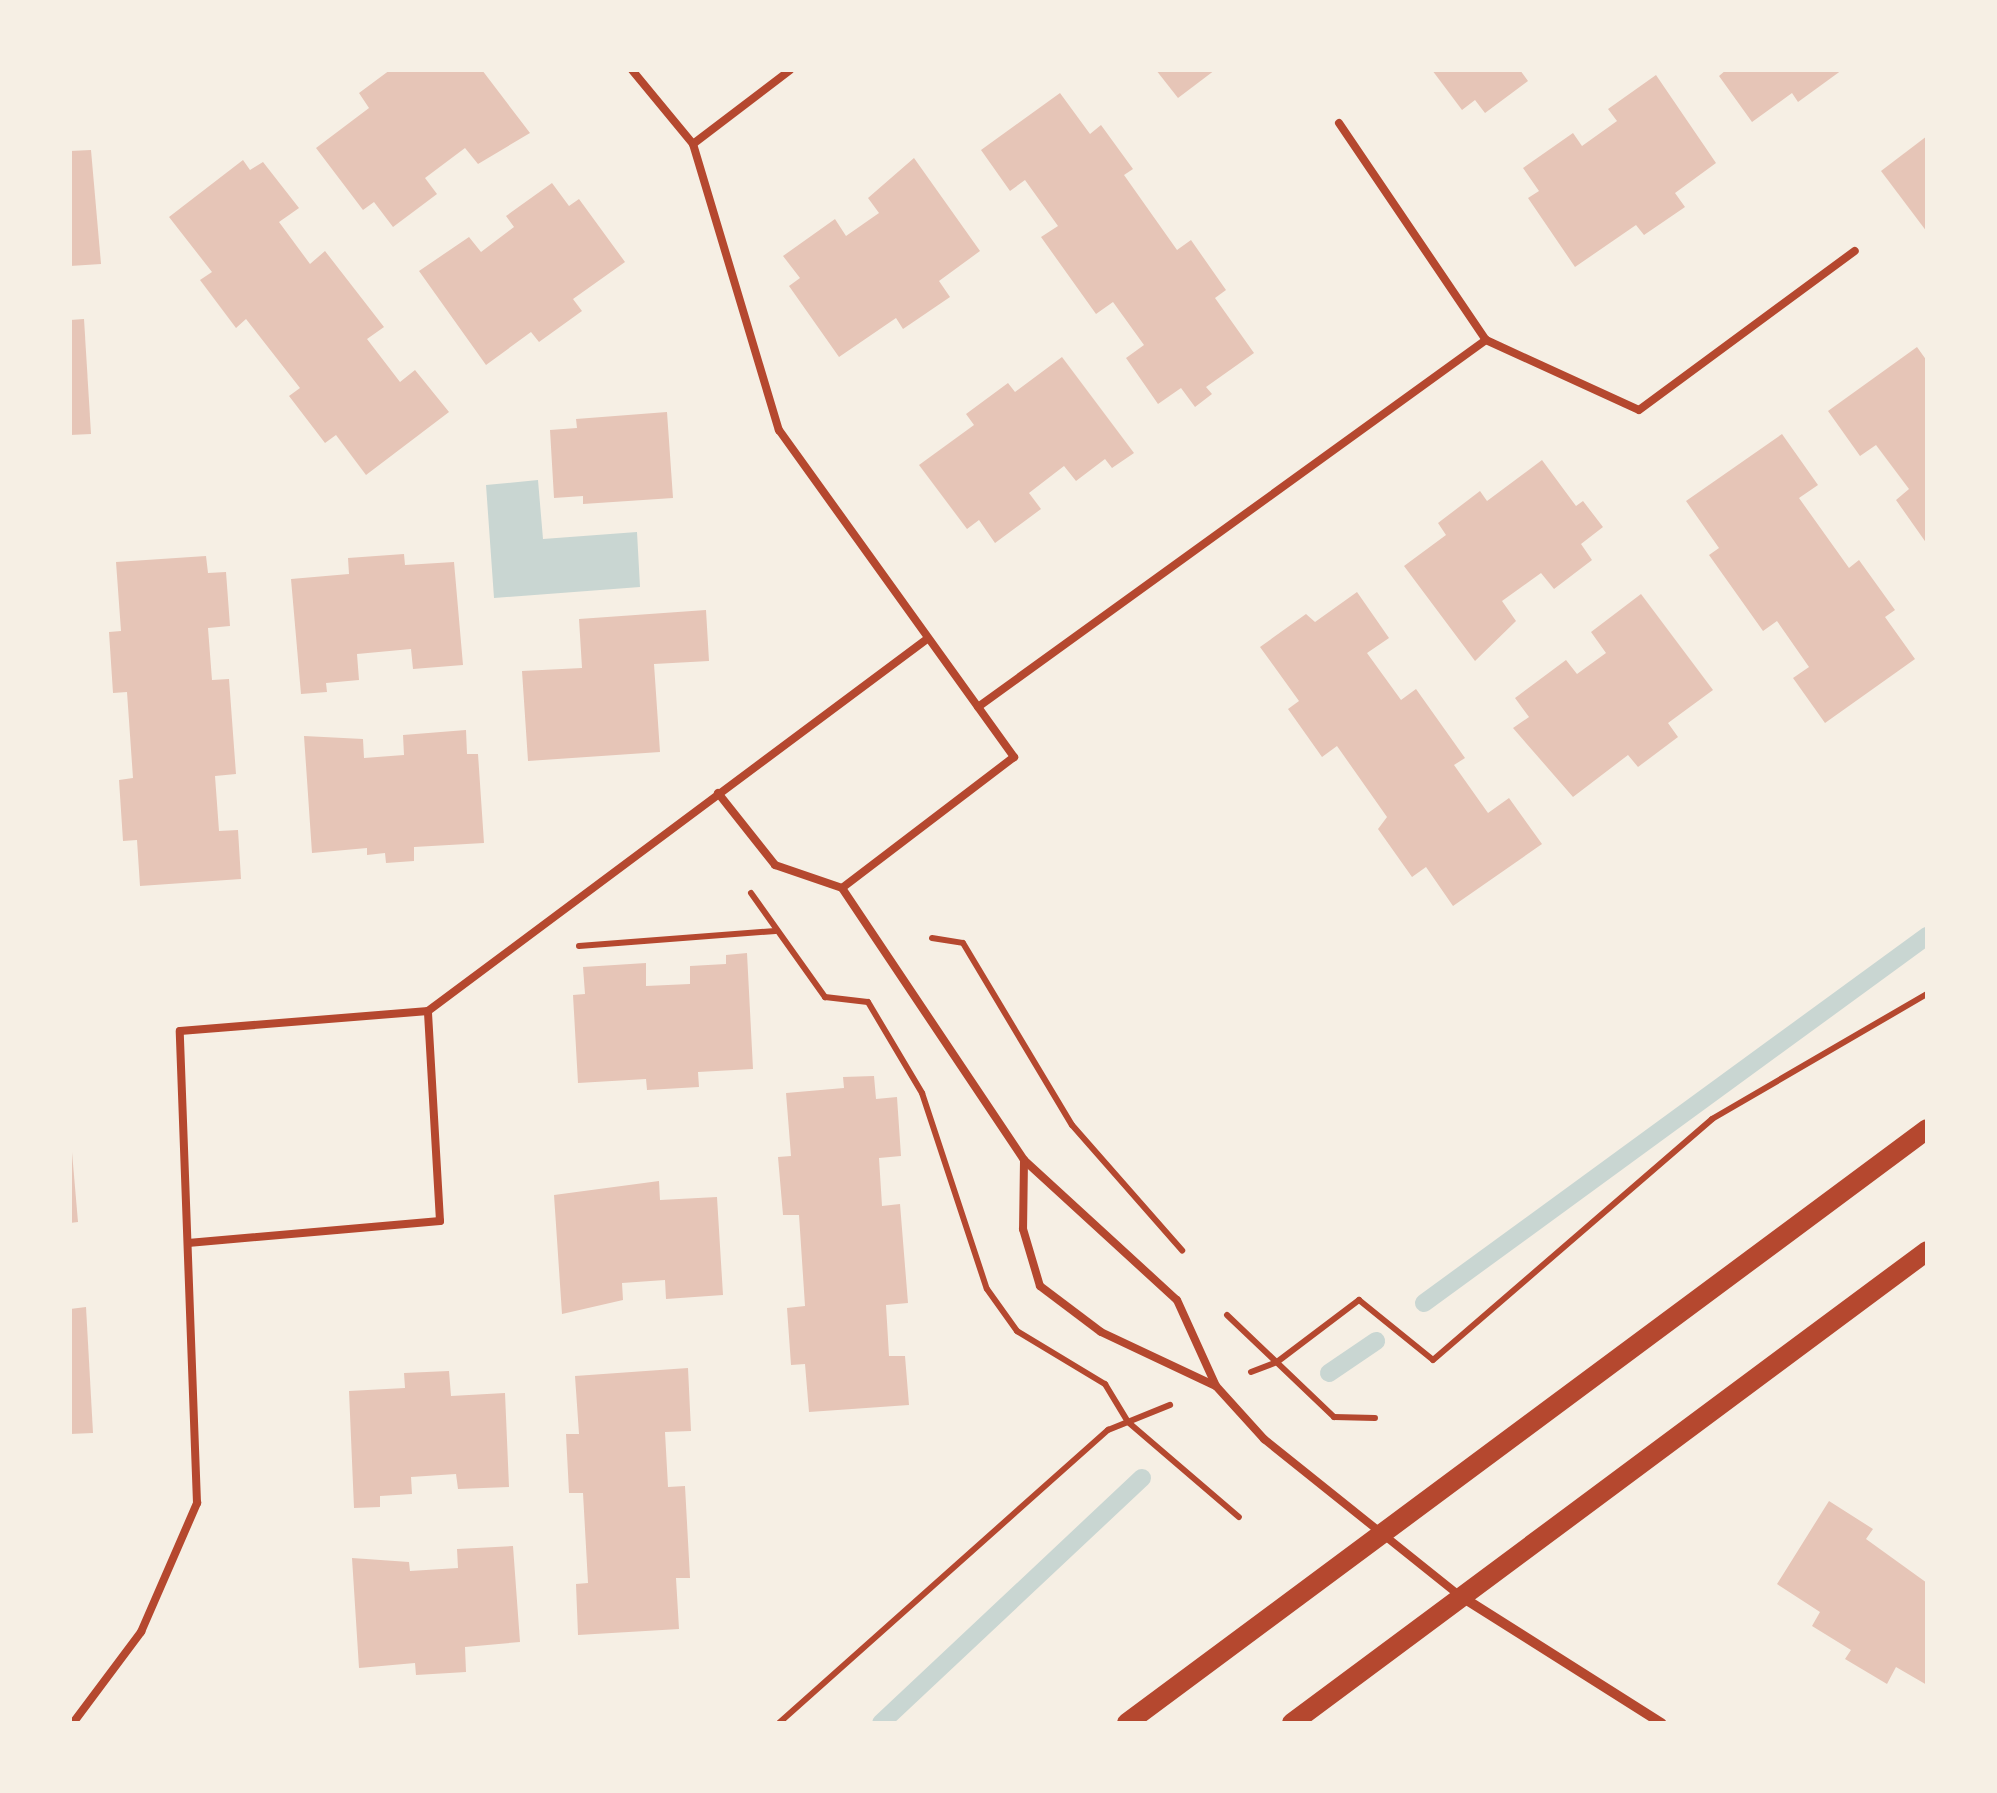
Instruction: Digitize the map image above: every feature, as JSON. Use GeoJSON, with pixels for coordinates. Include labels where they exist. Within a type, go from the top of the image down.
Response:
{"type":"FeatureCollection","features":[{"type":"Feature","properties":{"kind":"main road"},"geometry":{"type":"LineString","coordinates":[[1127,1723],[1927,1128]]}},
{"type":"Feature","properties":{"kind":"main road"},"geometry":{"type":"LineString","coordinates":[[1292,1723],[1927,1250]]}},
{"type":"Feature","properties":{"kind":"street"},"geometry":{"type":"LineString","coordinates":[[1461,1596],[1661,1723]]}},
{"type":"Feature","properties":{"kind":"lane"},"geometry":{"type":"LineString","coordinates":[[632,70],[693,144],[780,430],[1014,757],[842,888]]}},
{"type":"Feature","properties":{"kind":"lane"},"geometry":{"type":"LineString","coordinates":[[693,144],[790,70]]}},
{"type":"Feature","properties":{"kind":"lane"},"geometry":{"type":"LineString","coordinates":[[1339,123],[1486,340],[1639,410],[1855,250]]}},
{"type":"Feature","properties":{"kind":"lane"},"geometry":{"type":"LineString","coordinates":[[978,707],[1486,340]]}},
{"type":"Feature","properties":{"kind":"lane"},"geometry":{"type":"LineString","coordinates":[[74,1723],[141,1632],[197,1504],[180,1031],[428,1011],[927,639]]}},
{"type":"Feature","properties":{"kind":"lane"},"geometry":{"type":"LineString","coordinates":[[718,792],[774,866],[842,888],[1024,1160],[1177,1300],[1216,1386],[1264,1439],[1379,1535],[1461,1596]]}},
{"type":"Feature","properties":{"kind":"lane"},"geometry":{"type":"LineString","coordinates":[[188,1243],[440,1221],[428,1011]]}},
{"type":"Feature","properties":{"kind":"lane"},"geometry":{"type":"LineString","coordinates":[[1024,1160],[1024,1228],[1040,1286],[1101,1332],[1216,1386]]}},
{"type":"Feature","properties":{"kind":"path"},"geometry":{"type":"LineString","coordinates":[[743,882],[825,997],[868,1002],[945,1146],[987,1288],[1016,1331],[1105,1384],[1128,1422],[1239,1517]]}},
{"type":"Feature","properties":{"kind":"path"},"geometry":{"type":"LineString","coordinates":[[574,946],[777,931]]}},
{"type":"Feature","properties":{"kind":"path"},"geometry":{"type":"LineString","coordinates":[[932,938],[963,942],[1072,1125],[1191,1259]]}},
{"type":"Feature","properties":{"kind":"path"},"geometry":{"type":"LineString","coordinates":[[779,1723],[1108,1430],[1277,1362],[1360,1300],[1432,1360],[1712,1119],[1927,994]]}},
{"type":"Feature","properties":{"kind":"path"},"geometry":{"type":"LineString","coordinates":[[1224,1312],[1334,1417],[1375,1418]]}},
{"type":"Feature","properties":{"kind":"shaded area"},"geometry":{"type":"Polygon","coordinates":[[[538,480],[543,539],[637,532],[640,587],[494,598],[486,485],[538,480]]]}},
{"type":"Feature","properties":{"kind":"building"},"geometry":{"type":"Polygon","coordinates":[[[390,70],[482,70],[530,133],[478,164],[465,148],[425,178],[437,194],[393,227],[374,202],[363,210],[316,148],[369,108],[359,93],[390,70]]]}},
{"type":"Feature","properties":{"kind":"building"},"geometry":{"type":"Polygon","coordinates":[[[1156,70],[1215,70],[1178,98],[1156,70]]]}},
{"type":"Feature","properties":{"kind":"building"},"geometry":{"type":"Polygon","coordinates":[[[1432,70],[1520,70],[1528,81],[1485,113],[1475,100],[1462,110],[1432,70]]]}},
{"type":"Feature","properties":{"kind":"building"},"geometry":{"type":"Polygon","coordinates":[[[1726,70],[1842,70],[1798,102],[1792,93],[1752,122],[1719,76],[1726,70]]]}},
{"type":"Feature","properties":{"kind":"building"},"geometry":{"type":"Polygon","coordinates":[[[1656,75],[1716,163],[1675,193],[1685,207],[1644,235],[1636,225],[1575,267],[1528,198],[1539,191],[1523,168],[1573,133],[1582,146],[1617,121],[1608,109],[1656,75]]]}},
{"type":"Feature","properties":{"kind":"building"},"geometry":{"type":"Polygon","coordinates":[[[1060,93],[1090,134],[1101,125],[1133,169],[1124,175],[1177,250],[1191,240],[1226,290],[1215,298],[1254,353],[1206,387],[1212,394],[1195,407],[1181,388],[1158,404],[1126,358],[1144,345],[1113,302],[1096,314],[1041,237],[1058,226],[1025,180],[1010,191],[981,150],[1060,93]]]}},
{"type":"Feature","properties":{"kind":"building"},"geometry":{"type":"Polygon","coordinates":[[[1927,136],[1927,232],[1881,171],[1927,136]]]}},
{"type":"Feature","properties":{"kind":"building"},"geometry":{"type":"Polygon","coordinates":[[[91,150],[101,264],[70,266],[70,151],[91,150]]]}},
{"type":"Feature","properties":{"kind":"building"},"geometry":{"type":"Polygon","coordinates":[[[914,158],[980,251],[939,281],[950,297],[903,329],[896,318],[839,357],[789,286],[800,278],[783,256],[835,219],[846,236],[879,213],[868,198],[914,158]]]}},
{"type":"Feature","properties":{"kind":"building"},"geometry":{"type":"Polygon","coordinates":[[[243,160],[250,170],[263,162],[299,208],[279,222],[310,264],[325,251],[384,327],[367,339],[400,382],[415,370],[449,412],[366,475],[336,435],[325,443],[289,396],[300,388],[246,319],[236,328],[200,280],[212,272],[169,217],[243,160]]]}},
{"type":"Feature","properties":{"kind":"building"},"geometry":{"type":"Polygon","coordinates":[[[552,183],[569,206],[579,199],[625,262],[573,299],[582,311],[539,342],[531,332],[486,365],[419,271],[469,237],[481,252],[514,227],[506,216],[552,183]]]}},
{"type":"Feature","properties":{"kind":"building"},"geometry":{"type":"Polygon","coordinates":[[[84,319],[91,434],[70,435],[70,320],[84,319]]]}},
{"type":"Feature","properties":{"kind":"building"},"geometry":{"type":"Polygon","coordinates":[[[1917,347],[1927,361],[1927,544],[1896,500],[1909,489],[1876,445],[1860,456],[1828,411],[1917,347]]]}},
{"type":"Feature","properties":{"kind":"building"},"geometry":{"type":"Polygon","coordinates":[[[1062,357],[1134,453],[1112,468],[1105,459],[1076,481],[1064,466],[1029,493],[1041,509],[995,543],[979,520],[967,529],[919,465],[974,425],[966,414],[1008,383],[1015,392],[1062,357]]]}},
{"type":"Feature","properties":{"kind":"building"},"geometry":{"type":"Polygon","coordinates":[[[667,412],[673,498],[583,504],[583,496],[554,498],[550,430],[577,428],[576,419],[667,412]]]}},
{"type":"Feature","properties":{"kind":"building"},"geometry":{"type":"Polygon","coordinates":[[[1782,434],[1818,485],[1799,498],[1849,568],[1859,560],[1895,610],[1885,617],[1915,659],[1825,723],[1793,678],[1809,667],[1777,621],[1763,631],[1709,555],[1719,548],[1686,501],[1782,434]]]}},
{"type":"Feature","properties":{"kind":"building"},"geometry":{"type":"Polygon","coordinates":[[[1542,460],[1576,506],[1583,501],[1603,527],[1581,544],[1592,560],[1554,589],[1541,573],[1502,601],[1516,621],[1475,661],[1404,566],[1446,535],[1438,523],[1480,491],[1487,501],[1542,460]]]}},
{"type":"Feature","properties":{"kind":"building"},"geometry":{"type":"Polygon","coordinates":[[[404,554],[405,565],[454,562],[463,665],[413,669],[411,649],[357,654],[359,680],[326,683],[327,692],[301,694],[291,579],[349,574],[348,558],[404,554]]]}},
{"type":"Feature","properties":{"kind":"building"},"geometry":{"type":"Polygon","coordinates":[[[206,556],[208,573],[226,572],[230,626],[208,628],[212,680],[229,679],[236,774],[215,776],[219,831],[238,830],[241,879],[140,886],[137,840],[123,841],[119,780],[133,778],[127,692],[113,693],[109,632],[121,631],[116,562],[206,556]]]}},
{"type":"Feature","properties":{"kind":"building"},"geometry":{"type":"Polygon","coordinates":[[[1357,592],[1389,638],[1367,653],[1401,700],[1416,689],[1465,758],[1454,765],[1488,813],[1509,798],[1542,844],[1453,906],[1426,867],[1412,877],[1378,829],[1387,817],[1337,746],[1322,757],[1288,709],[1299,701],[1260,647],[1306,614],[1315,622],[1357,592]]]}},
{"type":"Feature","properties":{"kind":"building"},"geometry":{"type":"Polygon","coordinates":[[[1641,594],[1713,690],[1668,723],[1678,737],[1638,767],[1628,755],[1573,797],[1513,728],[1529,717],[1515,698],[1566,660],[1577,674],[1606,653],[1591,632],[1641,594]]]}},
{"type":"Feature","properties":{"kind":"building"},"geometry":{"type":"Polygon","coordinates":[[[706,610],[709,661],[654,664],[660,752],[528,761],[522,671],[582,668],[579,619],[706,610]]]}},
{"type":"Feature","properties":{"kind":"building"},"geometry":{"type":"Polygon","coordinates":[[[466,730],[467,754],[478,754],[484,843],[414,847],[414,861],[386,863],[385,853],[367,855],[367,848],[312,853],[304,736],[363,739],[364,758],[404,755],[403,735],[466,730]]]}},
{"type":"Feature","properties":{"kind":"building"},"geometry":{"type":"Polygon","coordinates":[[[747,953],[753,1069],[698,1072],[699,1087],[647,1090],[646,1079],[578,1083],[573,995],[585,994],[583,967],[646,963],[646,986],[690,984],[690,966],[726,964],[726,955],[747,953]]]}},
{"type":"Feature","properties":{"kind":"building"},"geometry":{"type":"Polygon","coordinates":[[[874,1076],[876,1099],[897,1097],[901,1156],[879,1158],[882,1206],[900,1204],[908,1303],[886,1305],[889,1356],[905,1356],[909,1405],[809,1412],[805,1364],[791,1365],[787,1308],[805,1306],[799,1215],[783,1215],[778,1157],[791,1156],[786,1093],[844,1088],[843,1077],[874,1076]]]}},
{"type":"Feature","properties":{"kind":"building"},"geometry":{"type":"Polygon","coordinates":[[[70,1129],[78,1222],[70,1223],[70,1129]]]}},
{"type":"Feature","properties":{"kind":"building"},"geometry":{"type":"Polygon","coordinates":[[[659,1181],[660,1200],[717,1197],[723,1295],[666,1299],[665,1280],[622,1283],[623,1300],[562,1314],[554,1195],[659,1181]]]}},
{"type":"Feature","properties":{"kind":"building"},"geometry":{"type":"Polygon","coordinates":[[[86,1307],[93,1433],[70,1434],[70,1309],[86,1307]]]}},
{"type":"Feature","properties":{"kind":"building"},"geometry":{"type":"Polygon","coordinates":[[[688,1368],[691,1431],[665,1432],[668,1487],[685,1486],[690,1578],[676,1578],[679,1629],[578,1635],[576,1584],[588,1583],[583,1493],[569,1493],[566,1434],[579,1434],[575,1376],[688,1368]]]}},
{"type":"Feature","properties":{"kind":"building"},"geometry":{"type":"Polygon","coordinates":[[[449,1371],[451,1396],[505,1393],[509,1487],[458,1489],[456,1474],[411,1477],[412,1494],[380,1496],[380,1507],[354,1508],[349,1391],[405,1388],[404,1373],[449,1371]]]}},
{"type":"Feature","properties":{"kind":"building"},"geometry":{"type":"Polygon","coordinates":[[[1829,1501],[1873,1529],[1866,1539],[1927,1583],[1927,1685],[1896,1667],[1887,1684],[1845,1659],[1851,1650],[1812,1626],[1820,1612],[1777,1584],[1829,1501]]]}},
{"type":"Feature","properties":{"kind":"building"},"geometry":{"type":"Polygon","coordinates":[[[513,1546],[520,1642],[465,1647],[466,1672],[416,1675],[415,1663],[359,1668],[352,1558],[409,1562],[410,1571],[458,1568],[457,1549],[513,1546]]]}},
{"type":"Feature","properties":{"kind":"waterway"},"geometry":{"type":"LineString","coordinates":[[1424,1303],[1927,936]]}},
{"type":"Feature","properties":{"kind":"waterway"},"geometry":{"type":"LineString","coordinates":[[1329,1373],[1376,1341]]}},
{"type":"Feature","properties":{"kind":"waterway"},"geometry":{"type":"LineString","coordinates":[[881,1723],[1142,1478]]}}]}
